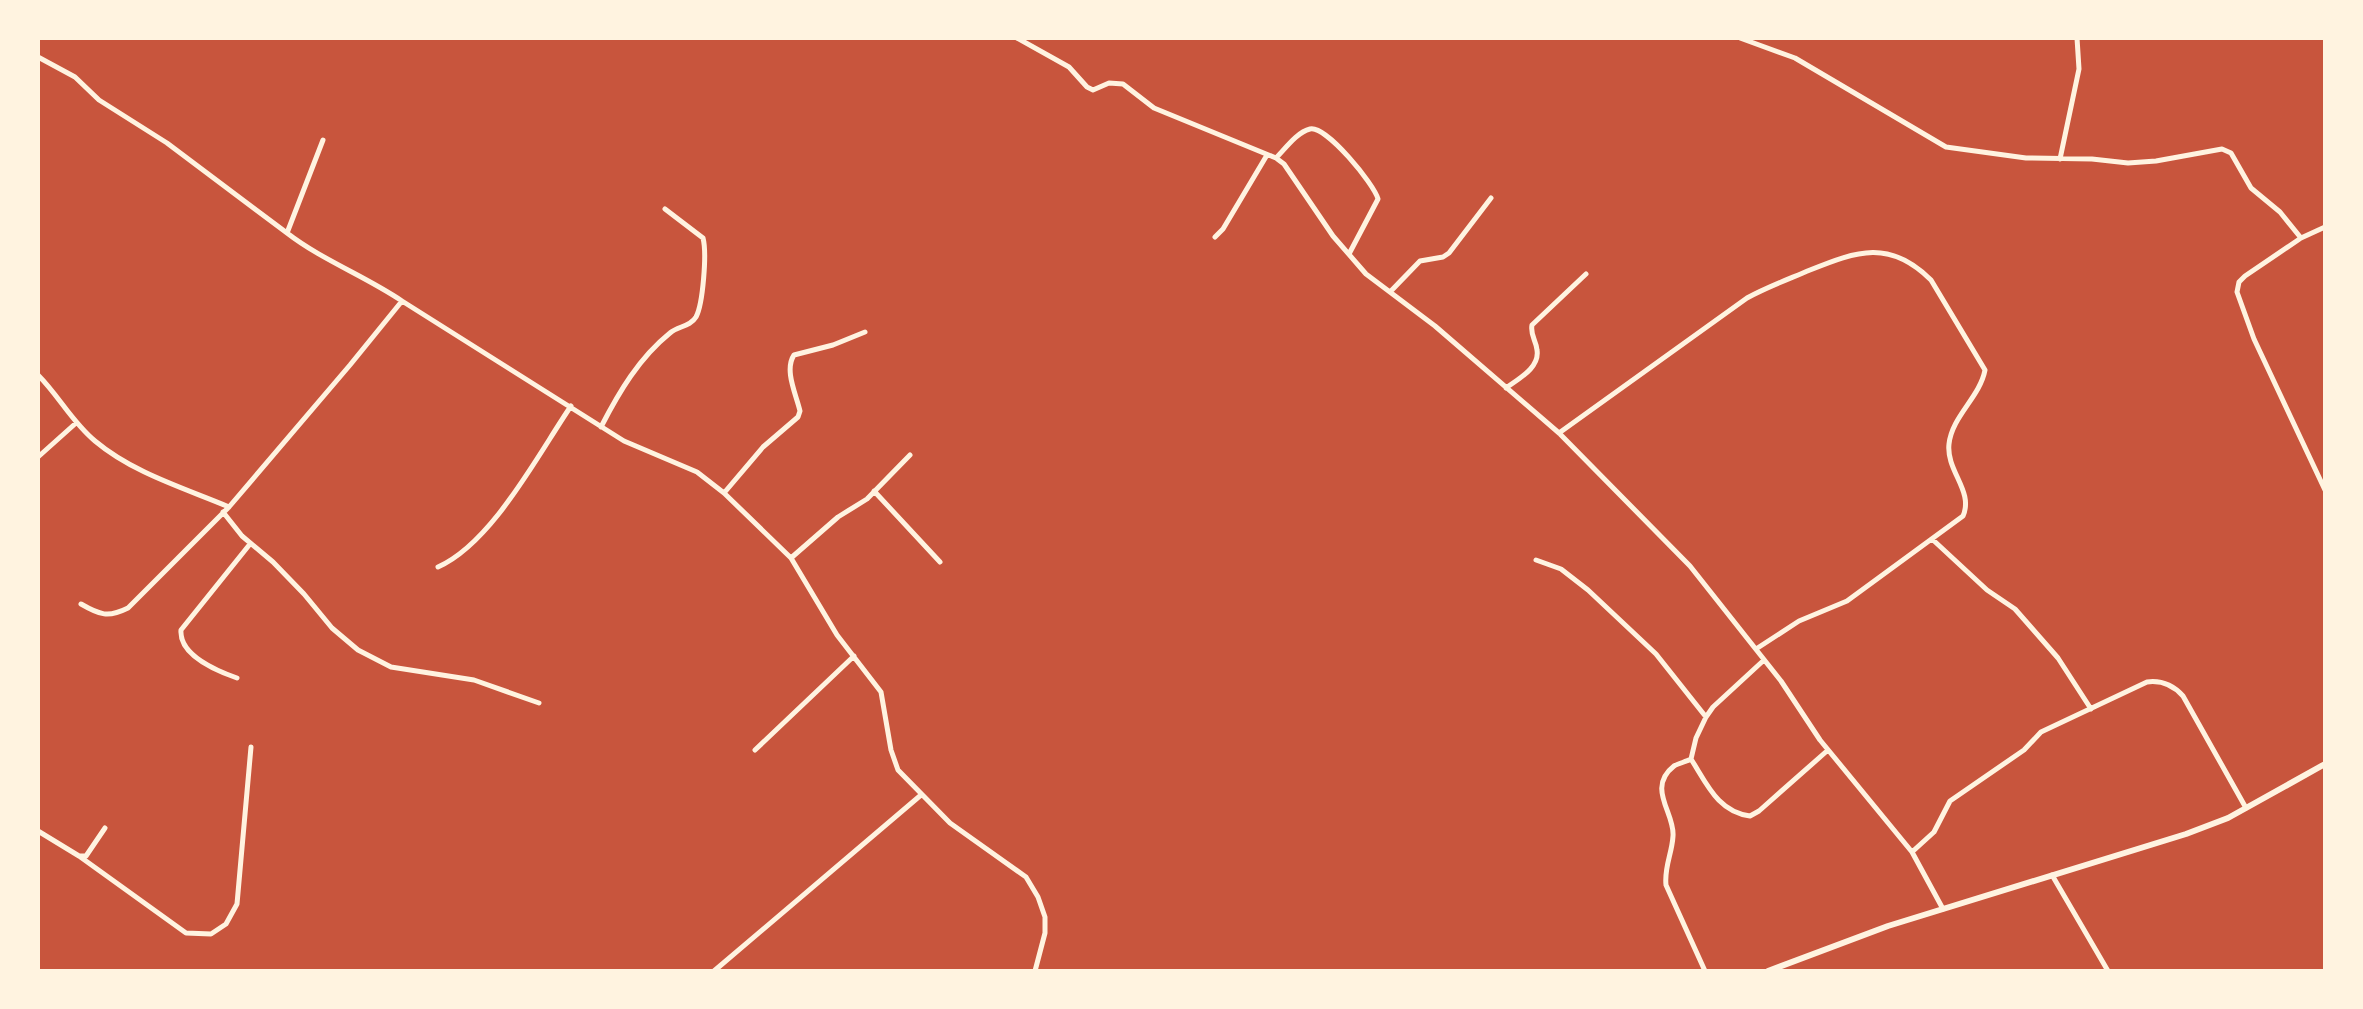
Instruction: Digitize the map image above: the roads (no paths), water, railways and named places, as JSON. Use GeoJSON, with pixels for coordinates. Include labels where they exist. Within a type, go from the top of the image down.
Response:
{"type":"FeatureCollection","features":[{"type":"Feature","properties":{"kind":"street"},"geometry":{"type":"LineString","coordinates":[[1017,38],[1069,67],[1093,90],[1109,83],[1123,84],[1154,108],[1276,158],[1299,183],[1333,236],[1366,274],[1435,326],[1559,433],[1690,566],[1756,649],[1828,750],[1912,852],[1943,909]]}},
{"type":"Feature","properties":{"kind":"street"},"geometry":{"type":"LineString","coordinates":[[1740,38],[1795,58],[1946,147],[2026,158],[2128,163],[2222,149],[2231,153],[2251,188],[2280,212],[2301,238]]}},
{"type":"Feature","properties":{"kind":"street"},"geometry":{"type":"LineString","coordinates":[[2060,159],[2079,69],[2077,38]]}},
{"type":"Feature","properties":{"kind":"street"},"geometry":{"type":"LineString","coordinates":[[38,57],[75,77],[99,100],[167,143],[303,245],[373,281],[624,441],[697,472],[724,493],[791,558],[837,635],[881,692],[898,770],[950,823],[1026,877],[1045,917],[1045,933],[1035,971]]}},
{"type":"Feature","properties":{"kind":"street"},"geometry":{"type":"LineString","coordinates":[[1276,158],[1306,130],[1315,128],[1326,133],[1371,185],[1378,199],[1349,254]]}},
{"type":"Feature","properties":{"kind":"street"},"geometry":{"type":"LineString","coordinates":[[287,233],[323,140]]}},
{"type":"Feature","properties":{"kind":"street"},"geometry":{"type":"LineString","coordinates":[[1215,237],[1223,229],[1267,155]]}},
{"type":"Feature","properties":{"kind":"street"},"geometry":{"type":"LineString","coordinates":[[1390,292],[1420,261],[1449,253],[1491,198]]}},
{"type":"Feature","properties":{"kind":"street"},"geometry":{"type":"LineString","coordinates":[[601,427],[621,388],[648,355],[672,331],[689,325],[698,314],[705,258],[703,238],[665,209]]}},
{"type":"Feature","properties":{"kind":"street"},"geometry":{"type":"LineString","coordinates":[[2325,227],[2301,238],[2245,276],[2239,282],[2237,292],[2254,339],[2325,490]]}},
{"type":"Feature","properties":{"kind":"street"},"geometry":{"type":"LineString","coordinates":[[1559,433],[1765,288],[1852,253],[1874,251],[1892,255],[1923,271],[1985,370],[1949,443],[1950,462],[1964,491],[1967,507],[1963,516],[1847,601],[1799,621],[1756,649]]}},
{"type":"Feature","properties":{"kind":"street"},"geometry":{"type":"LineString","coordinates":[[1506,388],[1535,363],[1538,352],[1531,334],[1532,325],[1586,274]]}},
{"type":"Feature","properties":{"kind":"street"},"geometry":{"type":"LineString","coordinates":[[81,604],[99,615],[113,615],[128,608],[229,507],[402,301]]}},
{"type":"Feature","properties":{"kind":"street"},"geometry":{"type":"LineString","coordinates":[[724,493],[763,447],[798,417],[800,411],[789,368],[794,355],[833,345],[865,332]]}},
{"type":"Feature","properties":{"kind":"street"},"geometry":{"type":"LineString","coordinates":[[38,375],[76,423],[97,442],[155,477],[229,507]]}},
{"type":"Feature","properties":{"kind":"street"},"geometry":{"type":"LineString","coordinates":[[438,567],[455,560],[478,540],[571,406]]}},
{"type":"Feature","properties":{"kind":"street"},"geometry":{"type":"LineString","coordinates":[[38,457],[76,423]]}},
{"type":"Feature","properties":{"kind":"street"},"geometry":{"type":"LineString","coordinates":[[791,558],[874,491],[910,455]]}},
{"type":"Feature","properties":{"kind":"street"},"geometry":{"type":"LineString","coordinates":[[874,491],[940,562]]}},
{"type":"Feature","properties":{"kind":"street"},"geometry":{"type":"LineString","coordinates":[[223,512],[250,544],[273,562],[304,594],[332,628],[358,650],[391,667],[474,680],[539,703]]}},
{"type":"Feature","properties":{"kind":"street"},"geometry":{"type":"LineString","coordinates":[[1932,539],[1987,590],[2015,609],[2058,658],[2091,709]]}},
{"type":"Feature","properties":{"kind":"street"},"geometry":{"type":"LineString","coordinates":[[237,678],[220,672],[184,646],[180,638],[181,630],[250,544]]}},
{"type":"Feature","properties":{"kind":"street"},"geometry":{"type":"LineString","coordinates":[[1536,560],[1561,569],[1588,590],[1656,654],[1706,717]]}},
{"type":"Feature","properties":{"kind":"street"},"geometry":{"type":"LineString","coordinates":[[755,750],[854,656]]}},
{"type":"Feature","properties":{"kind":"street"},"geometry":{"type":"LineString","coordinates":[[1705,971],[1666,885],[1665,875],[1674,834],[1661,794],[1665,778],[1672,768],[1691,759],[1706,717],[1713,707],[1764,660]]}},
{"type":"Feature","properties":{"kind":"street"},"geometry":{"type":"LineString","coordinates":[[1912,852],[1934,832],[1950,801],[2024,750],[2041,732],[2147,682],[2158,681],[2176,688],[2183,696],[2246,808]]}},
{"type":"Feature","properties":{"kind":"street"},"geometry":{"type":"LineString","coordinates":[[38,831],[79,856],[186,933],[211,934],[226,924],[237,904],[251,747]]}},
{"type":"Feature","properties":{"kind":"street"},"geometry":{"type":"LineString","coordinates":[[1691,759],[1726,809],[1750,816],[1828,750]]}},
{"type":"Feature","properties":{"kind":"street"},"geometry":{"type":"LineString","coordinates":[[1768,971],[1888,926],[2186,834],[2246,808],[2325,764]]}},
{"type":"Feature","properties":{"kind":"street"},"geometry":{"type":"LineString","coordinates":[[714,971],[921,795]]}},
{"type":"Feature","properties":{"kind":"street"},"geometry":{"type":"LineString","coordinates":[[79,856],[86,856],[105,828]]}},
{"type":"Feature","properties":{"kind":"street"},"geometry":{"type":"LineString","coordinates":[[2052,875],[2108,971]]}}]}
